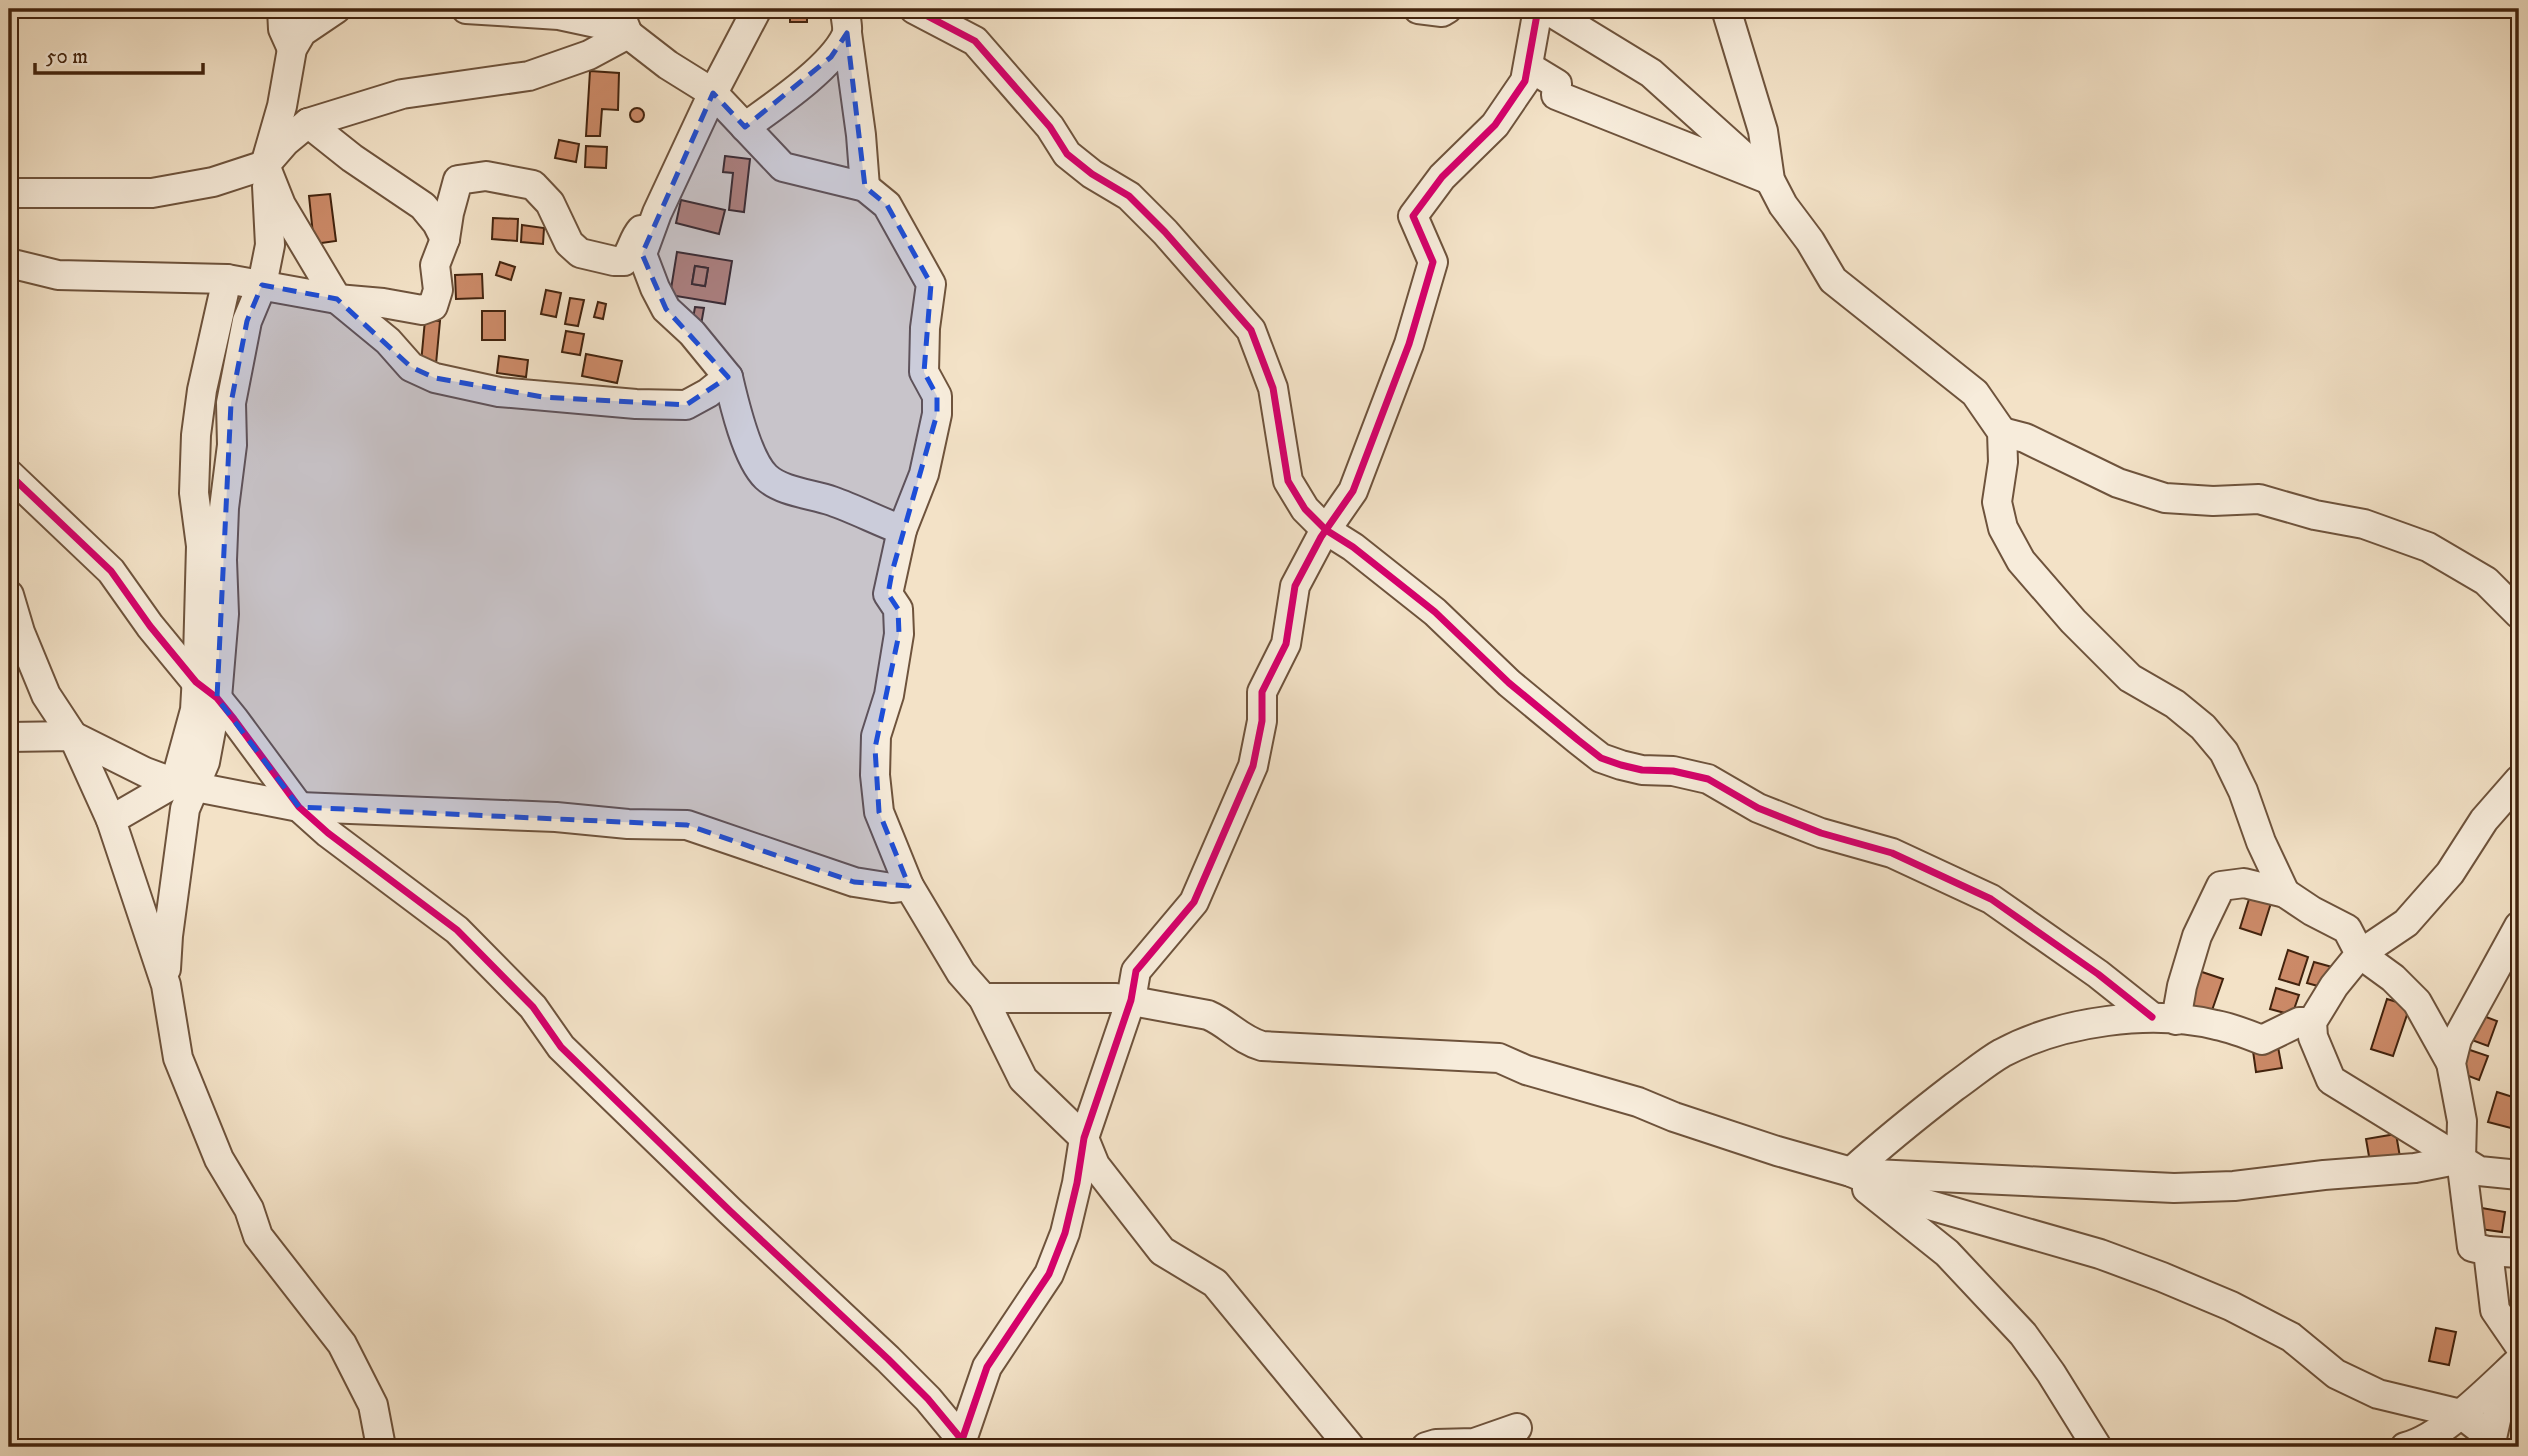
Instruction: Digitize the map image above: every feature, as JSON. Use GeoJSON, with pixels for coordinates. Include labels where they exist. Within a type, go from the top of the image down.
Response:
{"type":"FeatureCollection","features":[{"type":"Feature","properties":{"kind":"street"},"geometry":{"type":"LineString","coordinates":[[282,9],[283,29],[292,49]]}},
{"type":"Feature","properties":{"kind":"street"},"geometry":{"type":"LineString","coordinates":[[206,690],[224,614],[222,560],[224,508],[232,445],[231,403],[247,321],[262,285],[270,245],[265,165],[282,106],[292,49],[302,32],[336,9]]}},
{"type":"Feature","properties":{"kind":"street"},"geometry":{"type":"LineString","coordinates":[[466,9],[559,15],[601,24],[623,21]]}},
{"type":"Feature","properties":{"kind":"street"},"geometry":{"type":"LineString","coordinates":[[758,9],[713,93],[657,213],[642,254],[654,288],[666,309],[692,333],[728,377],[736,410],[750,448],[764,475],[773,483],[832,501],[902,530]]}},
{"type":"Feature","properties":{"kind":"street"},"geometry":{"type":"LineString","coordinates":[[914,9],[975,41],[1050,128],[1067,153],[1092,174],[1129,196],[1165,232],[1251,330],[1273,388],[1288,481],[1305,509],[1326,530],[1353,547],[1436,612],[1509,682],[1601,758],[1642,770],[1673,771],[1708,779],[1758,808],[1821,833],[1892,853],[1991,899],[2164,1018]]}},
{"type":"Feature","properties":{"kind":"street"},"geometry":{"type":"LineString","coordinates":[[1418,9],[1442,12],[1447,9]]}},
{"type":"Feature","properties":{"kind":"street"},"geometry":{"type":"LineString","coordinates":[[961,1444],[987,1367],[1049,1274],[1065,1233],[1084,1138],[1131,1000],[1136,971],[1194,902],[1253,765],[1262,720],[1262,692],[1286,644],[1295,586],[1326,530],[1353,492],[1409,344],[1433,262],[1413,216],[1442,177],[1495,125],[1525,81],[1530,67],[1538,9]]}},
{"type":"Feature","properties":{"kind":"street"},"geometry":{"type":"LineString","coordinates":[[1551,9],[1556,15],[1651,73],[1770,180]]}},
{"type":"Feature","properties":{"kind":"street"},"geometry":{"type":"LineString","coordinates":[[1726,9],[1763,131],[1770,180],[1783,205],[1810,241],[1833,280],[1975,393],[2002,432],[2003,462],[1997,502],[2003,528],[2021,561],[2073,621],[2130,678],[2175,704],[2203,727],[2224,752],[2285,892]]}},
{"type":"Feature","properties":{"kind":"street"},"geometry":{"type":"LineString","coordinates":[[623,21],[668,65],[713,93],[783,167],[865,187],[887,205],[931,284],[925,328],[924,372],[937,396],[937,414],[924,474],[902,530],[888,594],[898,609],[899,634],[890,695],[876,736],[875,775],[879,812],[909,886],[961,973],[983,998],[1023,1079],[1084,1138],[1095,1165],[1162,1251],[1215,1283],[1350,1447]]}},
{"type":"Feature","properties":{"kind":"street"},"geometry":{"type":"LineString","coordinates":[[9,193],[152,193],[214,183],[265,165],[285,142],[308,123],[402,94],[529,76],[589,55],[623,21]]}},
{"type":"Feature","properties":{"kind":"street"},"geometry":{"type":"LineString","coordinates":[[745,127],[798,88],[831,57],[846,21]]}},
{"type":"Feature","properties":{"kind":"street"},"geometry":{"type":"LineString","coordinates":[[846,21],[865,187]]}},
{"type":"Feature","properties":{"kind":"street"},"geometry":{"type":"LineString","coordinates":[[1530,67],[1557,83],[1556,95],[1770,180]]}},
{"type":"Feature","properties":{"kind":"street"},"geometry":{"type":"LineString","coordinates":[[308,123],[352,158],[423,206],[437,223],[445,239]]}},
{"type":"Feature","properties":{"kind":"street"},"geometry":{"type":"LineString","coordinates":[[265,165],[281,205],[337,299],[388,341],[411,368],[435,378],[499,392],[636,404],[686,405],[708,393],[728,377]]}},
{"type":"Feature","properties":{"kind":"street"},"geometry":{"type":"LineString","coordinates":[[9,263],[58,275],[227,279],[337,299],[422,310],[433,306],[438,290],[435,265],[445,239],[458,180],[486,176],[533,185],[551,204],[569,243],[580,253],[614,261],[624,261],[630,254],[636,236],[657,213]]}},
{"type":"Feature","properties":{"kind":"street"},"geometry":{"type":"LineString","coordinates":[[111,820],[185,784],[205,762],[206,690],[201,546],[194,493],[196,435],[202,390],[227,279]]}},
{"type":"Feature","properties":{"kind":"street"},"geometry":{"type":"LineString","coordinates":[[2002,432],[2025,438],[2118,483],[2165,498],[2213,501],[2259,499],[2315,515],[2364,524],[2428,547],[2486,581],[2519,614]]}},
{"type":"Feature","properties":{"kind":"street"},"geometry":{"type":"LineString","coordinates":[[9,474],[111,570],[150,626],[206,690],[299,807],[328,833],[457,930],[533,1007],[561,1047],[928,1399],[961,1444]]}},
{"type":"Feature","properties":{"kind":"street"},"geometry":{"type":"LineString","coordinates":[[9,595],[20,632],[46,695],[73,736],[111,820],[166,985],[178,1058],[219,1159],[249,1209],[258,1236],[342,1344],[373,1405],[382,1447]]}},
{"type":"Feature","properties":{"kind":"street"},"geometry":{"type":"LineString","coordinates":[[9,737],[73,736],[145,772],[185,784],[299,807],[687,825],[854,882],[892,888],[909,886]]}},
{"type":"Feature","properties":{"kind":"street"},"geometry":{"type":"LineString","coordinates":[[2519,780],[2484,820],[2450,873],[2406,923],[2360,954],[2334,986],[2312,1021],[2314,1037],[2331,1080],[2479,1171],[2519,1175]]}},
{"type":"Feature","properties":{"kind":"street"},"geometry":{"type":"LineString","coordinates":[[166,985],[167,936],[185,809],[185,784]]}},
{"type":"Feature","properties":{"kind":"street"},"geometry":{"type":"LineString","coordinates":[[2164,1018],[2182,986],[2197,936],[2221,886],[2244,883],[2285,892],[2312,911],[2347,929],[2360,954],[2393,978],[2417,1002],[2451,1063],[2462,1121],[2461,1159],[2472,1247],[2519,1253]]}},
{"type":"Feature","properties":{"kind":"street"},"geometry":{"type":"LineString","coordinates":[[2451,1063],[2457,1039],[2519,926]]}},
{"type":"Feature","properties":{"kind":"street"},"geometry":{"type":"LineString","coordinates":[[983,998],[1131,1000],[1208,1015],[1218,1019],[1246,1041],[1262,1046],[1499,1058],[1526,1070],[1638,1102],[1777,1151],[1850,1172],[1926,1205],[2100,1254],[2162,1277],[2231,1306],[2291,1337],[2336,1374],[2378,1394],[2461,1414],[2491,1443]]}},
{"type":"Feature","properties":{"kind":"street"},"geometry":{"type":"LineString","coordinates":[[1850,1172],[1901,1127],[2001,1054],[2041,1036],[2095,1023],[2164,1018],[2214,1024],[2262,1040],[2299,1022],[2312,1021]]}},
{"type":"Feature","properties":{"kind":"street"},"geometry":{"type":"LineString","coordinates":[[1850,1172],[1898,1177],[2174,1188],[2234,1186],[2415,1168],[2461,1159]]}},
{"type":"Feature","properties":{"kind":"street"},"geometry":{"type":"LineString","coordinates":[[1850,1172],[1898,1216],[1947,1253],[2023,1334],[2097,1447]]}},
{"type":"Feature","properties":{"kind":"street"},"geometry":{"type":"LineString","coordinates":[[2488,1251],[2496,1310],[2519,1345]]}},
{"type":"Feature","properties":{"kind":"street"},"geometry":{"type":"LineString","coordinates":[[2405,1447],[2433,1433],[2461,1414],[2519,1361]]}},
{"type":"Feature","properties":{"kind":"street"},"geometry":{"type":"LineString","coordinates":[[2491,1443],[2498,1411],[2519,1368]]}},
{"type":"Feature","properties":{"kind":"street"},"geometry":{"type":"LineString","coordinates":[[1426,1447],[1436,1444],[1474,1443],[1517,1427]]}},
{"type":"Feature","properties":{"kind":"highlighted area"},"geometry":{"type":"Polygon","coordinates":[[[847,33],[865,187],[887,205],[931,284],[924,372],[937,396],[937,414],[892,572],[888,594],[898,609],[899,634],[875,748],[879,812],[909,886],[854,882],[687,825],[299,807],[217,698],[231,403],[247,321],[262,285],[337,299],[411,367],[435,378],[543,397],[686,405],[728,377],[666,309],[642,254],[713,93],[745,127],[831,57],[847,33]]]}},
{"type":"Feature","properties":{"kind":"building"},"geometry":{"type":"Polygon","coordinates":[[[790,9],[807,9],[807,22],[790,22],[790,9]]]}},
{"type":"Feature","properties":{"kind":"building"},"geometry":{"type":"Polygon","coordinates":[[[590,71],[619,73],[618,110],[602,109],[600,136],[586,136],[590,71]]]}},
{"type":"Feature","properties":{"kind":"building"},"geometry":{"type":"Polygon","coordinates":[[[637,108],[642,110],[642,120],[637,122],[632,120],[630,115],[632,110],[637,108]]]}},
{"type":"Feature","properties":{"kind":"building"},"geometry":{"type":"Polygon","coordinates":[[[559,140],[579,144],[576,162],[555,158],[559,140]]]}},
{"type":"Feature","properties":{"kind":"building"},"geometry":{"type":"Polygon","coordinates":[[[586,146],[607,147],[606,168],[585,167],[586,146]]]}},
{"type":"Feature","properties":{"kind":"building"},"geometry":{"type":"Polygon","coordinates":[[[725,156],[750,159],[744,212],[729,210],[733,173],[723,172],[725,156]]]}},
{"type":"Feature","properties":{"kind":"building"},"geometry":{"type":"Polygon","coordinates":[[[330,194],[336,241],[314,244],[309,196],[330,194]]]}},
{"type":"Feature","properties":{"kind":"building"},"geometry":{"type":"Polygon","coordinates":[[[681,200],[725,210],[719,234],[676,223],[681,200]]]}},
{"type":"Feature","properties":{"kind":"building"},"geometry":{"type":"Polygon","coordinates":[[[493,218],[518,219],[517,241],[492,239],[493,218]]]}},
{"type":"Feature","properties":{"kind":"building"},"geometry":{"type":"Polygon","coordinates":[[[522,225],[544,228],[543,244],[521,242],[522,225]]]}},
{"type":"Feature","properties":{"kind":"building"},"geometry":{"type":"Polygon","coordinates":[[[677,252],[732,261],[725,304],[670,295],[677,252]],[[695,266],[692,284],[705,286],[708,268],[695,266]]]}},
{"type":"Feature","properties":{"kind":"building"},"geometry":{"type":"Polygon","coordinates":[[[500,262],[515,267],[511,280],[496,275],[500,262]]]}},
{"type":"Feature","properties":{"kind":"building"},"geometry":{"type":"Polygon","coordinates":[[[695,266],[708,268],[705,286],[692,284],[695,266]]]}},
{"type":"Feature","properties":{"kind":"building"},"geometry":{"type":"Polygon","coordinates":[[[482,274],[483,298],[456,299],[455,275],[482,274]]]}},
{"type":"Feature","properties":{"kind":"building"},"geometry":{"type":"Polygon","coordinates":[[[546,290],[561,293],[556,317],[541,314],[546,290]]]}},
{"type":"Feature","properties":{"kind":"building"},"geometry":{"type":"Polygon","coordinates":[[[570,298],[584,300],[578,326],[565,324],[570,298]]]}},
{"type":"Feature","properties":{"kind":"building"},"geometry":{"type":"Polygon","coordinates":[[[598,302],[606,304],[603,319],[594,317],[598,302]]]}},
{"type":"Feature","properties":{"kind":"building"},"geometry":{"type":"Polygon","coordinates":[[[695,307],[704,308],[701,325],[692,324],[695,307]]]}},
{"type":"Feature","properties":{"kind":"building"},"geometry":{"type":"Polygon","coordinates":[[[482,311],[505,311],[505,340],[482,340],[482,311]]]}},
{"type":"Feature","properties":{"kind":"building"},"geometry":{"type":"Polygon","coordinates":[[[425,320],[440,321],[436,364],[421,363],[425,320]]]}},
{"type":"Feature","properties":{"kind":"building"},"geometry":{"type":"Polygon","coordinates":[[[566,331],[584,334],[580,355],[562,352],[566,331]]]}},
{"type":"Feature","properties":{"kind":"building"},"geometry":{"type":"Polygon","coordinates":[[[586,354],[622,361],[617,383],[582,376],[586,354]]]}},
{"type":"Feature","properties":{"kind":"building"},"geometry":{"type":"Polygon","coordinates":[[[499,356],[528,360],[526,377],[497,373],[499,356]]]}},
{"type":"Feature","properties":{"kind":"building"},"geometry":{"type":"Polygon","coordinates":[[[2250,896],[2271,903],[2261,935],[2240,928],[2250,896]]]}},
{"type":"Feature","properties":{"kind":"building"},"geometry":{"type":"Polygon","coordinates":[[[2288,950],[2308,957],[2299,985],[2279,979],[2288,950]]]}},
{"type":"Feature","properties":{"kind":"building"},"geometry":{"type":"Polygon","coordinates":[[[2314,962],[2332,967],[2325,988],[2307,983],[2314,962]]]}},
{"type":"Feature","properties":{"kind":"building"},"geometry":{"type":"Polygon","coordinates":[[[2199,971],[2223,979],[2210,1016],[2187,1008],[2199,971]]]}},
{"type":"Feature","properties":{"kind":"building"},"geometry":{"type":"Polygon","coordinates":[[[2276,988],[2299,995],[2292,1015],[2270,1009],[2276,988]]]}},
{"type":"Feature","properties":{"kind":"building"},"geometry":{"type":"Polygon","coordinates":[[[2387,999],[2410,1006],[2393,1056],[2371,1049],[2387,999]]]}},
{"type":"Feature","properties":{"kind":"building"},"geometry":{"type":"Polygon","coordinates":[[[2478,1014],[2497,1021],[2488,1046],[2469,1039],[2478,1014]]]}},
{"type":"Feature","properties":{"kind":"building"},"geometry":{"type":"Polygon","coordinates":[[[2278,1047],[2282,1068],[2256,1072],[2253,1051],[2278,1047]]]}},
{"type":"Feature","properties":{"kind":"building"},"geometry":{"type":"Polygon","coordinates":[[[2467,1049],[2488,1056],[2479,1080],[2458,1072],[2467,1049]]]}},
{"type":"Feature","properties":{"kind":"building"},"geometry":{"type":"Polygon","coordinates":[[[2497,1092],[2519,1099],[2511,1128],[2488,1122],[2497,1092]]]}},
{"type":"Feature","properties":{"kind":"building"},"geometry":{"type":"Polygon","coordinates":[[[2396,1134],[2400,1157],[2370,1162],[2366,1139],[2396,1134]]]}},
{"type":"Feature","properties":{"kind":"building"},"geometry":{"type":"Polygon","coordinates":[[[2476,1207],[2505,1212],[2502,1232],[2473,1228],[2476,1207]]]}},
{"type":"Feature","properties":{"kind":"building"},"geometry":{"type":"Polygon","coordinates":[[[2436,1328],[2456,1332],[2449,1365],[2429,1361],[2436,1328]]]}},
{"type":"Feature","properties":{"kind":"cycle path"},"geometry":{"type":"LineString","coordinates":[[914,9],[975,41],[1050,127],[1067,154],[1092,174],[1129,196],[1165,232],[1251,330],[1273,388],[1288,481],[1305,509],[1326,530],[1353,547],[1435,612],[1509,683],[1578,740],[1601,758],[1621,765],[1642,770],[1673,771],[1708,779],[1758,808],[1821,833],[1892,853],[1991,899],[2098,974],[2152,1017]]}},
{"type":"Feature","properties":{"kind":"cycle path"},"geometry":{"type":"LineString","coordinates":[[9,474],[111,571],[150,626],[196,682],[217,698],[234,719],[299,807],[328,833],[457,930],[533,1007],[561,1047],[888,1359],[928,1399],[962,1440],[987,1367],[1049,1274],[1065,1233],[1084,1138],[1131,1000],[1136,971],[1194,902],[1253,766],[1262,721],[1262,692],[1286,644],[1295,586],[1321,537],[1353,491],[1409,344],[1433,262],[1413,216],[1442,177],[1495,125],[1525,81],[1538,9]]}}]}
